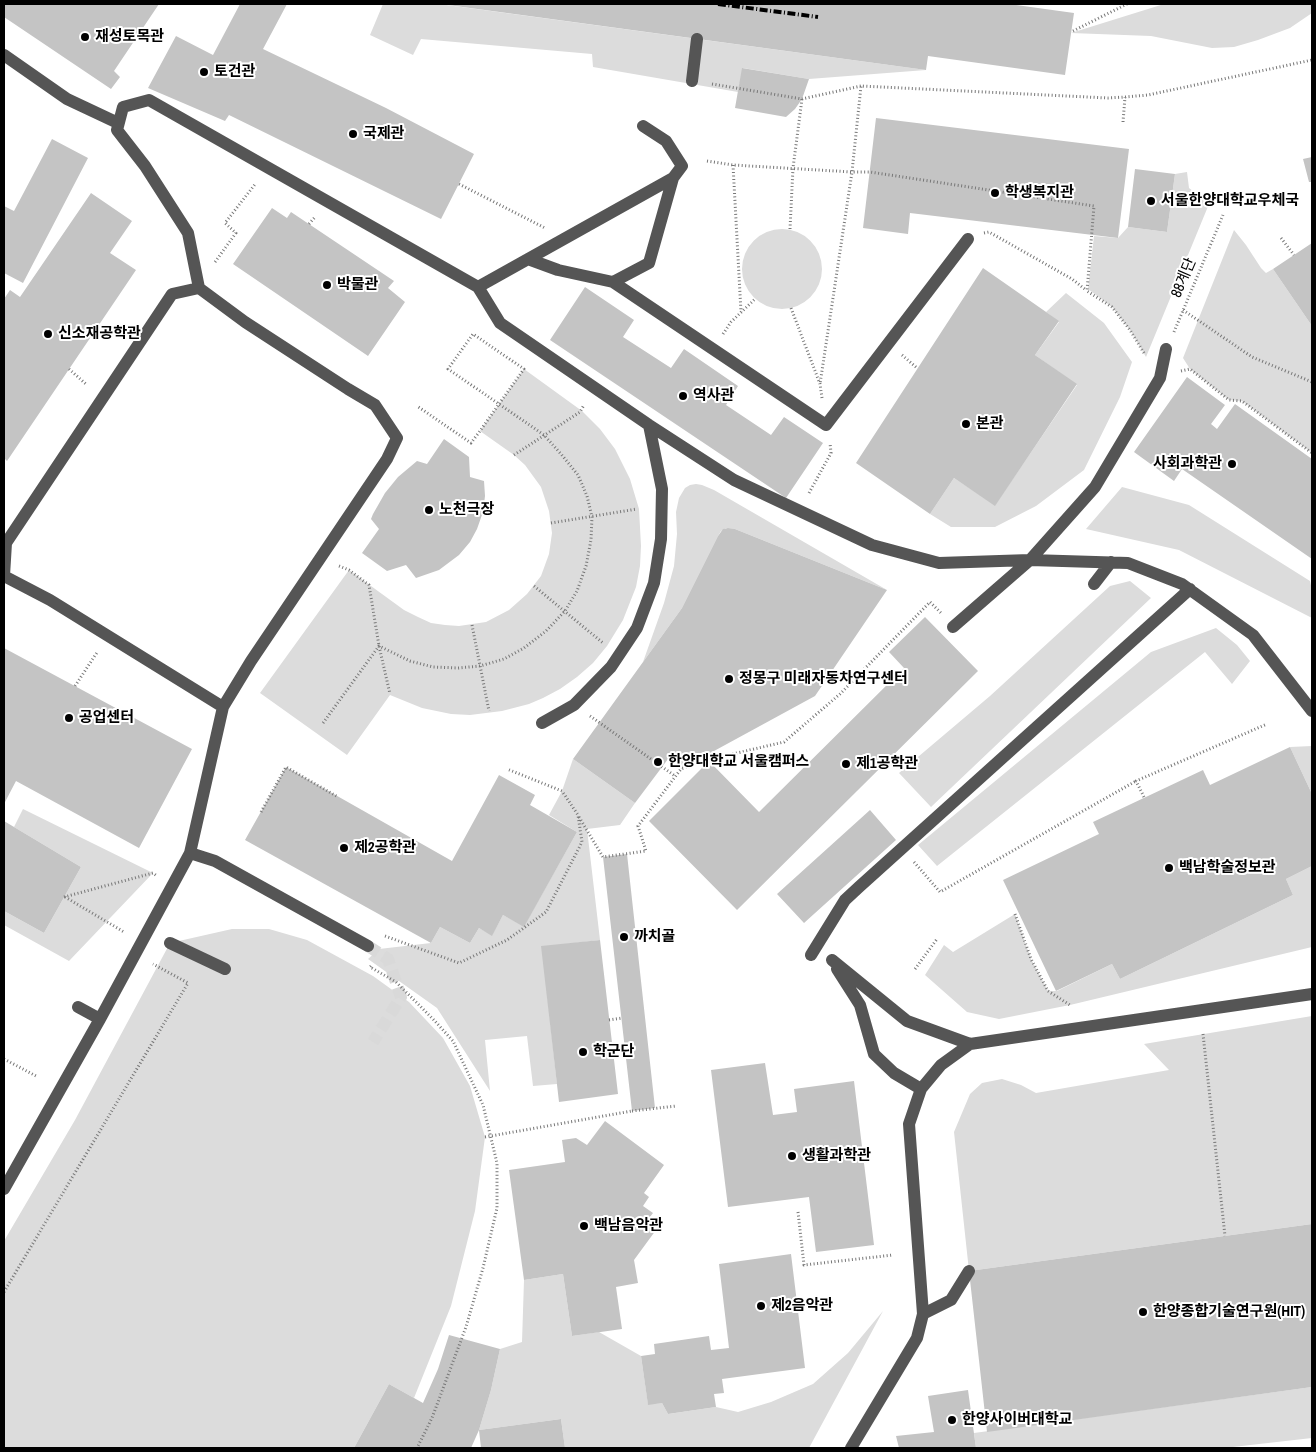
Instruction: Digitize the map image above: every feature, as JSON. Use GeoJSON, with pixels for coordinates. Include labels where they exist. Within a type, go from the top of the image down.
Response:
{"type":"FeatureCollection","features":[{"type":"Feature","properties":{"kind":"street"},"geometry":{"type":"LineString","coordinates":[[692,81],[697,39]]}},
{"type":"Feature","properties":{"kind":"street"},"geometry":{"type":"LineString","coordinates":[[4,54],[68,99],[118,123]]}},
{"type":"Feature","properties":{"kind":"street"},"geometry":{"type":"LineString","coordinates":[[4,1188],[100,1019],[190,852],[223,707],[250,661],[387,460],[397,438],[375,405],[348,390],[245,322],[199,288],[188,233],[145,166],[116,130],[123,107],[149,100],[478,287],[500,323],[649,425],[734,480],[872,545],[939,563],[1030,560],[1128,563],[1182,584],[1253,635],[1312,711]]}},
{"type":"Feature","properties":{"kind":"street"},"geometry":{"type":"LineString","coordinates":[[613,282],[649,264],[673,178],[682,166],[666,141],[643,126]]}},
{"type":"Feature","properties":{"kind":"street"},"geometry":{"type":"LineString","coordinates":[[478,287],[673,178]]}},
{"type":"Feature","properties":{"kind":"street"},"geometry":{"type":"LineString","coordinates":[[528,259],[558,270],[613,282],[826,425],[968,239]]}},
{"type":"Feature","properties":{"kind":"street"},"geometry":{"type":"LineString","coordinates":[[199,288],[172,294],[5,543],[4,576],[50,600],[223,707]]}},
{"type":"Feature","properties":{"kind":"street"},"geometry":{"type":"LineString","coordinates":[[953,627],[1030,560],[1095,487],[1160,378],[1166,349]]}},
{"type":"Feature","properties":{"kind":"street"},"geometry":{"type":"LineString","coordinates":[[542,723],[574,705],[611,667],[637,628],[654,583],[661,538],[662,489],[649,425]]}},
{"type":"Feature","properties":{"kind":"street"},"geometry":{"type":"LineString","coordinates":[[1094,584],[1112,562]]}},
{"type":"Feature","properties":{"kind":"street"},"geometry":{"type":"LineString","coordinates":[[811,955],[852,893],[1190,589]]}},
{"type":"Feature","properties":{"kind":"street"},"geometry":{"type":"LineString","coordinates":[[190,852],[215,861],[368,946]]}},
{"type":"Feature","properties":{"kind":"street"},"geometry":{"type":"LineString","coordinates":[[170,943],[224,969]]}},
{"type":"Feature","properties":{"kind":"street"},"geometry":{"type":"LineString","coordinates":[[921,1089],[894,1073],[874,1054],[860,1005],[832,960],[907,1021],[970,1044],[1312,994]]}},
{"type":"Feature","properties":{"kind":"street"},"geometry":{"type":"LineString","coordinates":[[78,1007],[100,1019]]}},
{"type":"Feature","properties":{"kind":"street"},"geometry":{"type":"LineString","coordinates":[[851,1448],[917,1338],[923,1314],[909,1124],[921,1089],[942,1065],[970,1044]]}},
{"type":"Feature","properties":{"kind":"street"},"geometry":{"type":"LineString","coordinates":[[923,1314],[951,1300],[969,1272]]}},
{"type":"Feature","properties":{"kind":"path"},"geometry":{"type":"LineString","coordinates":[[1073,31],[1127,4]]}},
{"type":"Feature","properties":{"kind":"path"},"geometry":{"type":"LineString","coordinates":[[692,81],[802,99],[861,86],[1108,98],[1148,94],[1312,60]]}},
{"type":"Feature","properties":{"kind":"path"},"geometry":{"type":"LineString","coordinates":[[820,384],[852,172],[861,86]]}},
{"type":"Feature","properties":{"kind":"path"},"geometry":{"type":"LineString","coordinates":[[1123,122],[1125,97]]}},
{"type":"Feature","properties":{"kind":"path"},"geometry":{"type":"LineString","coordinates":[[790,229],[793,168],[802,99]]}},
{"type":"Feature","properties":{"kind":"path"},"geometry":{"type":"LineString","coordinates":[[707,161],[734,165],[870,172],[1094,206],[1087,291]]}},
{"type":"Feature","properties":{"kind":"path"},"geometry":{"type":"LineString","coordinates":[[734,165],[741,312]]}},
{"type":"Feature","properties":{"kind":"path"},"geometry":{"type":"LineString","coordinates":[[199,288],[236,234],[225,223],[257,182],[266,166]]}},
{"type":"Feature","properties":{"kind":"path"},"geometry":{"type":"LineString","coordinates":[[459,184],[566,238]]}},
{"type":"Feature","properties":{"kind":"path","name":"88계단"},"geometry":{"type":"LineString","coordinates":[[1166,349],[1222,215]]}},
{"type":"Feature","properties":{"kind":"path"},"geometry":{"type":"LineString","coordinates":[[968,239],[989,232],[1072,278],[1087,291],[1112,307],[1130,330],[1160,378],[1190,369],[1229,400],[1242,401],[1312,453]]}},
{"type":"Feature","properties":{"kind":"path"},"geometry":{"type":"LineString","coordinates":[[1281,238],[1294,255]]}},
{"type":"Feature","properties":{"kind":"path"},"geometry":{"type":"LineString","coordinates":[[731,322],[755,299]]}},
{"type":"Feature","properties":{"kind":"path"},"geometry":{"type":"LineString","coordinates":[[791,308],[820,384],[831,453],[798,511]]}},
{"type":"Feature","properties":{"kind":"path"},"geometry":{"type":"LineString","coordinates":[[1183,310],[1252,357],[1312,382]]}},
{"type":"Feature","properties":{"kind":"path"},"geometry":{"type":"LineString","coordinates":[[379,646],[410,661],[433,667],[458,668],[480,666],[504,659],[524,648],[546,631],[564,611],[577,591],[586,566],[591,540],[592,517],[587,496],[578,475],[561,454],[544,435],[499,404],[448,369],[473,334],[524,369],[499,404],[471,443],[416,406]]}},
{"type":"Feature","properties":{"kind":"path"},"geometry":{"type":"LineString","coordinates":[[514,455],[580,412]]}},
{"type":"Feature","properties":{"kind":"path"},"geometry":{"type":"LineString","coordinates":[[551,523],[637,509]]}},
{"type":"Feature","properties":{"kind":"path"},"geometry":{"type":"LineString","coordinates":[[336,565],[349,570],[369,585],[379,646],[390,694]]}},
{"type":"Feature","properties":{"kind":"path"},"geometry":{"type":"LineString","coordinates":[[534,586],[605,645]]}},
{"type":"Feature","properties":{"kind":"path"},"geometry":{"type":"LineString","coordinates":[[507,770],[562,791],[603,857],[646,852],[638,826],[681,769],[707,760],[784,742],[840,694],[930,602],[953,627]]}},
{"type":"Feature","properties":{"kind":"path"},"geometry":{"type":"LineString","coordinates":[[472,625],[488,712]]}},
{"type":"Feature","properties":{"kind":"path"},"geometry":{"type":"LineString","coordinates":[[76,686],[108,636]]}},
{"type":"Feature","properties":{"kind":"path"},"geometry":{"type":"LineString","coordinates":[[323,723],[379,646]]}},
{"type":"Feature","properties":{"kind":"path"},"geometry":{"type":"LineString","coordinates":[[600,722],[675,776]]}},
{"type":"Feature","properties":{"kind":"path"},"geometry":{"type":"LineString","coordinates":[[926,875],[940,892],[1136,781],[1267,724]]}},
{"type":"Feature","properties":{"kind":"path"},"geometry":{"type":"LineString","coordinates":[[261,812],[286,767],[338,797]]}},
{"type":"Feature","properties":{"kind":"path"},"geometry":{"type":"LineString","coordinates":[[1136,781],[1144,798]]}},
{"type":"Feature","properties":{"kind":"path"},"geometry":{"type":"LineString","coordinates":[[381,943],[384,935],[459,964],[507,940],[546,912],[582,842],[578,815]]}},
{"type":"Feature","properties":{"kind":"path"},"geometry":{"type":"LineString","coordinates":[[122,931],[64,897],[153,873],[172,887]]}},
{"type":"Feature","properties":{"kind":"path"},"geometry":{"type":"LineString","coordinates":[[1015,914],[1031,959],[1048,991],[1070,1006]]}},
{"type":"Feature","properties":{"kind":"path"},"geometry":{"type":"LineString","coordinates":[[915,969],[937,939]]}},
{"type":"Feature","properties":{"kind":"path"},"geometry":{"type":"LineString","coordinates":[[374,959],[370,967],[396,982],[453,1041],[483,1105],[497,1163],[497,1208],[483,1268],[466,1327],[432,1418],[417,1448]]}},
{"type":"Feature","properties":{"kind":"path"},"geometry":{"type":"LineString","coordinates":[[4,1292],[188,983],[157,967]]}},
{"type":"Feature","properties":{"kind":"path"},"geometry":{"type":"LineString","coordinates":[[609,1020],[622,1018]]}},
{"type":"Feature","properties":{"kind":"path"},"geometry":{"type":"LineString","coordinates":[[1202,1034],[1225,1236]]}},
{"type":"Feature","properties":{"kind":"path"},"geometry":{"type":"LineString","coordinates":[[4,1059],[38,1077]]}},
{"type":"Feature","properties":{"kind":"path"},"geometry":{"type":"LineString","coordinates":[[485,1137],[632,1111],[676,1106]]}},
{"type":"Feature","properties":{"kind":"path"},"geometry":{"type":"LineString","coordinates":[[798,1212],[804,1265],[893,1255]]}},
{"type":"Feature","properties":{"kind":"shaded area"},"geometry":{"type":"Polygon","coordinates":[[[383,4],[439,4],[926,70],[809,79],[743,68],[738,92],[593,67],[592,54],[421,39],[413,55],[370,35],[383,4]]]}},
{"type":"Feature","properties":{"kind":"shaded area"},"geometry":{"type":"Polygon","coordinates":[[[1164,4],[1312,4],[1312,13],[1290,28],[1234,47],[1212,48],[1151,36],[1071,33],[1164,4]]]}},
{"type":"Feature","properties":{"kind":"shaded area"},"geometry":{"type":"Polygon","coordinates":[[[1187,172],[1189,188],[1209,204],[1146,357],[1130,330],[1112,307],[1088,289],[1094,236],[1118,238],[1128,227],[1167,232],[1175,174],[1187,172]]]}},
{"type":"Feature","properties":{"kind":"shaded area"},"geometry":{"type":"Polygon","coordinates":[[[782,229],[797,232],[810,241],[819,254],[822,269],[819,284],[810,297],[797,306],[782,309],[767,306],[754,297],[745,284],[742,269],[745,254],[754,241],[767,232],[782,229]]]}},
{"type":"Feature","properties":{"kind":"shaded area"},"geometry":{"type":"Polygon","coordinates":[[[1234,230],[1266,273],[1273,269],[1312,326],[1312,453],[1242,401],[1229,400],[1190,369],[1183,358],[1234,230]]]}},
{"type":"Feature","properties":{"kind":"shaded area"},"geometry":{"type":"Polygon","coordinates":[[[1066,293],[1104,323],[1132,362],[1120,397],[1084,470],[1036,506],[995,527],[951,527],[930,514],[954,478],[995,505],[1077,385],[1035,355],[1059,322],[1046,312],[1066,293]]]}},
{"type":"Feature","properties":{"kind":"shaded area"},"geometry":{"type":"Polygon","coordinates":[[[524,369],[582,411],[600,429],[615,449],[630,479],[639,509],[641,546],[636,587],[623,620],[607,646],[593,663],[560,689],[529,704],[502,711],[470,715],[451,714],[422,708],[390,695],[347,755],[260,693],[349,570],[404,610],[431,623],[445,625],[459,626],[486,622],[509,610],[527,594],[541,576],[549,554],[552,533],[549,511],[541,487],[525,465],[480,431],[524,369]]]}},
{"type":"Feature","properties":{"kind":"shaded area"},"geometry":{"type":"Polygon","coordinates":[[[696,484],[714,490],[887,590],[735,529],[726,528],[718,536],[682,608],[643,662],[664,603],[674,566],[677,534],[676,512],[679,498],[685,488],[696,484]]]}},
{"type":"Feature","properties":{"kind":"shaded area"},"geometry":{"type":"Polygon","coordinates":[[[1122,487],[1189,505],[1310,581],[1312,590],[1312,618],[1179,550],[1086,529],[1122,487]]]}},
{"type":"Feature","properties":{"kind":"shaded area"},"geometry":{"type":"Polygon","coordinates":[[[1130,581],[1151,598],[931,807],[899,773],[990,696],[1110,586],[1130,581]]]}},
{"type":"Feature","properties":{"kind":"shaded area"},"geometry":{"type":"Polygon","coordinates":[[[1216,628],[1237,645],[1250,661],[1232,684],[1205,652],[937,866],[918,845],[1151,652],[1216,628]]]}},
{"type":"Feature","properties":{"kind":"shaded area"},"geometry":{"type":"Polygon","coordinates":[[[1312,746],[1312,794],[1290,747],[1312,746]]]}},
{"type":"Feature","properties":{"kind":"shaded area"},"geometry":{"type":"Polygon","coordinates":[[[573,759],[635,803],[620,825],[587,829],[600,940],[542,947],[557,1084],[533,1086],[527,1036],[485,1040],[490,1091],[437,1008],[368,959],[379,949],[431,943],[440,927],[470,943],[479,928],[492,935],[503,915],[524,926],[577,832],[549,815],[562,791],[573,759]]]}},
{"type":"Feature","properties":{"kind":"shaded area"},"geometry":{"type":"Polygon","coordinates":[[[23,809],[153,873],[69,961],[4,925],[4,911],[44,933],[81,867],[14,827],[23,809]]]}},
{"type":"Feature","properties":{"kind":"shaded area"},"geometry":{"type":"Polygon","coordinates":[[[1312,866],[1312,947],[1070,1005],[999,1019],[967,1012],[925,975],[944,945],[953,952],[1015,914],[1031,959],[1048,991],[1057,991],[1112,964],[1120,979],[1293,895],[1286,879],[1312,866]]]}},
{"type":"Feature","properties":{"kind":"shaded area"},"geometry":{"type":"Polygon","coordinates":[[[232,929],[269,929],[307,940],[373,976],[409,1002],[443,1038],[470,1086],[485,1137],[475,1211],[451,1306],[414,1398],[389,1384],[354,1448],[4,1448],[4,1241],[75,1120],[170,943],[232,929]]]}},
{"type":"Feature","properties":{"kind":"shaded area"},"geometry":{"type":"Polygon","coordinates":[[[1312,1016],[1312,1224],[969,1271],[954,1132],[970,1094],[982,1083],[1002,1079],[1021,1085],[1036,1093],[1169,1070],[1144,1044],[1312,1016]]]}},
{"type":"Feature","properties":{"kind":"shaded area"},"geometry":{"type":"Polygon","coordinates":[[[563,1274],[572,1336],[599,1332],[641,1356],[648,1404],[662,1403],[668,1414],[716,1407],[738,1412],[771,1402],[813,1384],[848,1353],[883,1311],[809,1448],[565,1448],[561,1419],[479,1430],[491,1390],[500,1349],[522,1342],[524,1280],[563,1274]]]}},
{"type":"Feature","properties":{"kind":"shaded area"},"geometry":{"type":"Polygon","coordinates":[[[1312,1387],[1312,1438],[1224,1448],[976,1448],[974,1433],[1312,1387]]]}},
{"type":"Feature","properties":{"kind":"building","name":"재성토목관"},"geometry":{"type":"Polygon","coordinates":[[[4,4],[159,4],[114,71],[120,77],[111,89],[4,17],[4,4]]]}},
{"type":"Feature","properties":{"kind":"building","name":"국제관"},"geometry":{"type":"Polygon","coordinates":[[[240,4],[287,4],[263,49],[386,108],[474,154],[441,219],[229,115],[225,121],[148,88],[176,36],[213,55],[240,4]]]}},
{"type":"Feature","properties":{"kind":"building"},"geometry":{"type":"Polygon","coordinates":[[[448,4],[1009,4],[1074,13],[1065,75],[928,56],[926,70],[448,4]]]}},
{"type":"Feature","properties":{"kind":"building"},"geometry":{"type":"Polygon","coordinates":[[[742,68],[809,79],[802,99],[786,117],[735,108],[742,68]]]}},
{"type":"Feature","properties":{"kind":"building","name":"학생복지관"},"geometry":{"type":"Polygon","coordinates":[[[876,118],[1129,149],[1118,238],[910,213],[908,234],[863,228],[876,118]]]}},
{"type":"Feature","properties":{"kind":"building"},"geometry":{"type":"Polygon","coordinates":[[[52,139],[88,158],[23,283],[4,273],[4,206],[14,211],[52,139]]]}},
{"type":"Feature","properties":{"kind":"building"},"geometry":{"type":"Polygon","coordinates":[[[1312,157],[1312,182],[1309,182],[1303,159],[1312,157]]]}},
{"type":"Feature","properties":{"kind":"building","name":"서울한양대학교우체국"},"geometry":{"type":"Polygon","coordinates":[[[1135,169],[1175,174],[1167,232],[1128,227],[1135,169]]]}},
{"type":"Feature","properties":{"kind":"building","name":"신소재공학관"},"geometry":{"type":"Polygon","coordinates":[[[91,193],[132,221],[110,253],[136,270],[7,461],[4,458],[4,299],[10,290],[20,297],[91,193]]]}},
{"type":"Feature","properties":{"kind":"building","name":"박물관"},"geometry":{"type":"Polygon","coordinates":[[[272,208],[287,218],[291,212],[394,281],[388,288],[405,302],[368,356],[233,264],[272,208]]]}},
{"type":"Feature","properties":{"kind":"building"},"geometry":{"type":"Polygon","coordinates":[[[1312,243],[1312,326],[1273,269],[1312,243]]]}},
{"type":"Feature","properties":{"kind":"building","name":"본관"},"geometry":{"type":"Polygon","coordinates":[[[983,268],[1059,321],[1035,355],[1077,384],[995,506],[954,478],[930,514],[856,463],[983,268]]]}},
{"type":"Feature","properties":{"kind":"building","name":"역사관"},"geometry":{"type":"Polygon","coordinates":[[[585,287],[634,320],[623,337],[671,368],[684,349],[738,386],[726,405],[771,435],[784,417],[823,443],[786,498],[550,340],[585,287]]]}},
{"type":"Feature","properties":{"kind":"building","name":"사회과학관"},"geometry":{"type":"Polygon","coordinates":[[[1187,377],[1225,405],[1211,424],[1217,429],[1235,404],[1312,459],[1312,559],[1182,469],[1174,481],[1134,452],[1187,377]]]}},
{"type":"Feature","properties":{"kind":"building","name":"노천극장"},"geometry":{"type":"Polygon","coordinates":[[[444,439],[469,457],[470,477],[484,481],[483,512],[477,529],[470,542],[459,555],[439,570],[416,578],[406,565],[387,571],[362,553],[379,529],[371,519],[373,514],[385,493],[398,477],[417,461],[427,464],[444,439]]]}},
{"type":"Feature","properties":{"kind":"building","name":"정몽구 미래자동차연구센터"},"geometry":{"type":"Polygon","coordinates":[[[723,529],[735,529],[887,590],[815,696],[681,769],[668,759],[635,803],[573,759],[682,608],[718,536],[723,529]]]}},
{"type":"Feature","properties":{"kind":"building","name":"제1공학관"},"geometry":{"type":"Polygon","coordinates":[[[925,617],[978,671],[737,910],[649,821],[709,761],[759,812],[904,668],[889,652],[925,617]]]}},
{"type":"Feature","properties":{"kind":"building","name":"공업센터"},"geometry":{"type":"Polygon","coordinates":[[[4,648],[192,749],[139,848],[16,781],[4,804],[4,648]]]}},
{"type":"Feature","properties":{"kind":"building","name":"백남학술정보관"},"geometry":{"type":"Polygon","coordinates":[[[1290,747],[1312,794],[1312,866],[1286,879],[1293,895],[1120,979],[1112,964],[1056,991],[1003,880],[1099,834],[1093,822],[1203,770],[1210,785],[1290,747]]]}},
{"type":"Feature","properties":{"kind":"building","name":"제2공학관"},"geometry":{"type":"Polygon","coordinates":[[[286,767],[452,861],[499,775],[535,795],[530,805],[577,832],[524,927],[503,915],[492,936],[479,928],[470,943],[440,927],[431,943],[245,840],[286,767]]]}},
{"type":"Feature","properties":{"kind":"building"},"geometry":{"type":"Polygon","coordinates":[[[870,810],[896,840],[804,923],[777,894],[870,810]]]}},
{"type":"Feature","properties":{"kind":"building"},"geometry":{"type":"Polygon","coordinates":[[[4,821],[81,867],[44,933],[4,911],[4,821]]]}},
{"type":"Feature","properties":{"kind":"building","name":"까치골"},"geometry":{"type":"Polygon","coordinates":[[[627,854],[655,1108],[632,1111],[603,857],[627,854]]]}},
{"type":"Feature","properties":{"kind":"building","name":"학군단"},"geometry":{"type":"Polygon","coordinates":[[[600,940],[618,1094],[559,1102],[541,946],[600,940]]]}},
{"type":"Feature","properties":{"kind":"building","name":"생활과학관"},"geometry":{"type":"Polygon","coordinates":[[[765,1063],[773,1115],[797,1112],[794,1089],[854,1081],[874,1245],[816,1252],[809,1197],[728,1207],[711,1070],[765,1063]]]}},
{"type":"Feature","properties":{"kind":"building","name":"백남음악관"},"geometry":{"type":"Polygon","coordinates":[[[605,1121],[664,1165],[644,1193],[649,1197],[643,1206],[653,1213],[646,1222],[656,1230],[634,1260],[638,1283],[616,1287],[622,1329],[572,1336],[563,1274],[524,1280],[509,1170],[565,1162],[562,1140],[576,1138],[587,1145],[605,1121]]]}},
{"type":"Feature","properties":{"kind":"building","name":"한양종합기술연구원(HIT)"},"geometry":{"type":"Polygon","coordinates":[[[1312,1224],[1312,1387],[987,1432],[969,1271],[1312,1224]]]}},
{"type":"Feature","properties":{"kind":"building","name":"제2음악관"},"geometry":{"type":"Polygon","coordinates":[[[791,1254],[805,1368],[722,1379],[724,1393],[714,1394],[716,1407],[668,1414],[662,1403],[648,1405],[641,1356],[655,1354],[654,1344],[709,1336],[711,1350],[729,1348],[719,1264],[791,1254]]]}},
{"type":"Feature","properties":{"kind":"building"},"geometry":{"type":"Polygon","coordinates":[[[449,1335],[500,1349],[491,1390],[479,1430],[471,1448],[354,1448],[389,1384],[423,1403],[438,1369],[449,1335]]]}},
{"type":"Feature","properties":{"kind":"building","name":"한양사이버대학교"},"geometry":{"type":"Polygon","coordinates":[[[968,1390],[976,1448],[899,1448],[896,1436],[934,1432],[928,1396],[968,1390]]]}},
{"type":"Feature","properties":{"kind":"building"},"geometry":{"type":"Polygon","coordinates":[[[561,1419],[565,1448],[481,1448],[479,1430],[561,1419]]]}},
{"type":"Feature","properties":{"kind":"tunnel"},"geometry":{"type":"LineString","coordinates":[[368,946],[388,959],[401,997],[373,1042]]}},
{"type":"Feature","properties":{"kind":"railway"},"geometry":{"type":"LineString","coordinates":[[718,4],[818,17]]}},
{"type":"Feature","properties":{"kind":"place","name":"재성토목관"},"geometry":{"type":"Point","coordinates":[85,37]}},
{"type":"Feature","properties":{"kind":"place","name":"토건관"},"geometry":{"type":"Point","coordinates":[204,72]}},
{"type":"Feature","properties":{"kind":"place","name":"국제관"},"geometry":{"type":"Point","coordinates":[353,134]}},
{"type":"Feature","properties":{"kind":"place","name":"학생복지관"},"geometry":{"type":"Point","coordinates":[995,193]}},
{"type":"Feature","properties":{"kind":"place","name":"서울한양대학교우체국"},"geometry":{"type":"Point","coordinates":[1151,201]}},
{"type":"Feature","properties":{"kind":"place","name":"박물관"},"geometry":{"type":"Point","coordinates":[327,285]}},
{"type":"Feature","properties":{"kind":"place","name":"신소재공학관"},"geometry":{"type":"Point","coordinates":[48,334]}},
{"type":"Feature","properties":{"kind":"place","name":"역사관"},"geometry":{"type":"Point","coordinates":[683,396]}},
{"type":"Feature","properties":{"kind":"place","name":"본관"},"geometry":{"type":"Point","coordinates":[966,424]}},
{"type":"Feature","properties":{"kind":"place","name":"사회과학관"},"geometry":{"type":"Point","coordinates":[1232,464]}},
{"type":"Feature","properties":{"kind":"place","name":"노천극장"},"geometry":{"type":"Point","coordinates":[429,510]}},
{"type":"Feature","properties":{"kind":"place","name":"정몽구 미래자동차연구센터"},"geometry":{"type":"Point","coordinates":[729,679]}},
{"type":"Feature","properties":{"kind":"place","name":"공업센터"},"geometry":{"type":"Point","coordinates":[69,718]}},
{"type":"Feature","properties":{"kind":"place","name":"한양대학교 서울캠퍼스"},"geometry":{"type":"Point","coordinates":[658,762]}},
{"type":"Feature","properties":{"kind":"place","name":"제1공학관"},"geometry":{"type":"Point","coordinates":[846,764]}},
{"type":"Feature","properties":{"kind":"place","name":"제2공학관"},"geometry":{"type":"Point","coordinates":[344,848]}},
{"type":"Feature","properties":{"kind":"place","name":"백남학술정보관"},"geometry":{"type":"Point","coordinates":[1169,868]}},
{"type":"Feature","properties":{"kind":"place","name":"까치골"},"geometry":{"type":"Point","coordinates":[624,937]}},
{"type":"Feature","properties":{"kind":"place","name":"학군단"},"geometry":{"type":"Point","coordinates":[583,1052]}},
{"type":"Feature","properties":{"kind":"place","name":"생활과학관"},"geometry":{"type":"Point","coordinates":[792,1156]}},
{"type":"Feature","properties":{"kind":"place","name":"백남음악관"},"geometry":{"type":"Point","coordinates":[584,1226]}},
{"type":"Feature","properties":{"kind":"place","name":"제2음악관"},"geometry":{"type":"Point","coordinates":[761,1306]}},
{"type":"Feature","properties":{"kind":"place","name":"한양종합기술연구원(HIT)"},"geometry":{"type":"Point","coordinates":[1143,1312]}},
{"type":"Feature","properties":{"kind":"place","name":"한양사이버대학교"},"geometry":{"type":"Point","coordinates":[952,1420]}}]}
